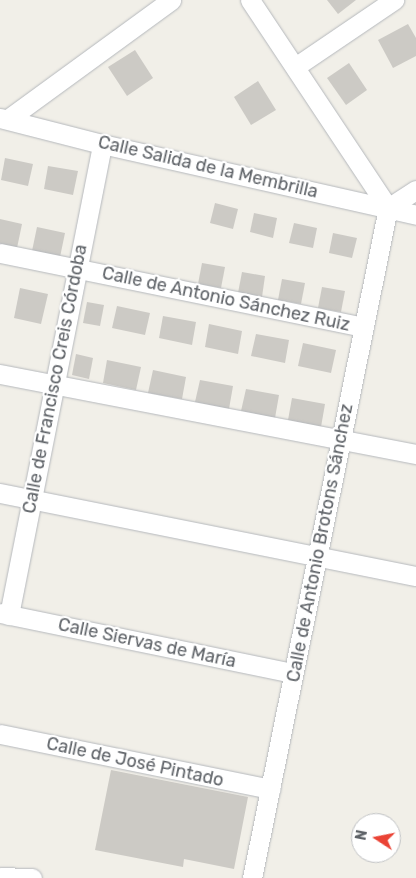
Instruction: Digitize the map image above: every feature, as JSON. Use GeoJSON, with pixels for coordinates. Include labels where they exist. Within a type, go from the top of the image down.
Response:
{"type":"FeatureCollection","features":[{"type":"Feature","properties":{"kind":"street"},"geometry":{"type":"LineString","coordinates":[[4,118],[171,0]]}},
{"type":"Feature","properties":{"kind":"street"},"geometry":{"type":"LineString","coordinates":[[250,0],[388,208],[416,190]]}},
{"type":"Feature","properties":{"kind":"street"},"geometry":{"type":"LineString","coordinates":[[295,67],[394,0]]}},
{"type":"Feature","properties":{"kind":"street","name":"Calle Salida de la Membrilla"},"geometry":{"type":"LineString","coordinates":[[4,118],[102,144],[416,215]]}},
{"type":"Feature","properties":{"kind":"street","name":"Calle de Francisco Creis Córdoba"},"geometry":{"type":"LineString","coordinates":[[4,614],[32,499],[102,144]]}},
{"type":"Feature","properties":{"kind":"street","name":"Calle de Antonio Brotons Sánchez"},"geometry":{"type":"LineString","coordinates":[[252,878],[388,208]]}},
{"type":"Feature","properties":{"kind":"street","name":"Calle de Antonio Sánchez Ruiz"},"geometry":{"type":"LineString","coordinates":[[0,253],[364,327]]}},
{"type":"Feature","properties":{"kind":"street"},"geometry":{"type":"LineString","coordinates":[[0,374],[416,454]]}},
{"type":"Feature","properties":{"kind":"street"},"geometry":{"type":"LineString","coordinates":[[0,493],[416,576]]}},
{"type":"Feature","properties":{"kind":"street","name":"Calle Siervas de María"},"geometry":{"type":"LineString","coordinates":[[4,614],[294,673]]}},
{"type":"Feature","properties":{"kind":"street","name":"Calle de José Pintado"},"geometry":{"type":"LineString","coordinates":[[0,734],[270,790]]}},
{"type":"Feature","properties":{"kind":"street"},"geometry":{"type":"LineString","coordinates":[[0,877],[32,878]]}},
{"type":"Feature","properties":{"kind":"building"},"geometry":{"type":"Polygon","coordinates":[[[327,0],[356,0],[338,14],[327,0]]]}},
{"type":"Feature","properties":{"kind":"building"},"geometry":{"type":"Polygon","coordinates":[[[408,24],[416,38],[416,56],[393,68],[378,40],[408,24]]]}},
{"type":"Feature","properties":{"kind":"building"},"geometry":{"type":"Polygon","coordinates":[[[135,50],[153,78],[127,96],[108,67],[135,50]]]}},
{"type":"Feature","properties":{"kind":"building"},"geometry":{"type":"Polygon","coordinates":[[[349,63],[367,90],[346,105],[327,78],[349,63]]]}},
{"type":"Feature","properties":{"kind":"building"},"geometry":{"type":"Polygon","coordinates":[[[258,81],[276,110],[251,125],[234,97],[258,81]]]}},
{"type":"Feature","properties":{"kind":"building"},"geometry":{"type":"Polygon","coordinates":[[[5,158],[33,164],[28,186],[1,180],[5,158]]]}},
{"type":"Feature","properties":{"kind":"building"},"geometry":{"type":"Polygon","coordinates":[[[48,166],[78,171],[73,195],[44,189],[48,166]]]}},
{"type":"Feature","properties":{"kind":"building"},"geometry":{"type":"Polygon","coordinates":[[[215,203],[238,209],[233,229],[210,223],[215,203]]]}},
{"type":"Feature","properties":{"kind":"building"},"geometry":{"type":"Polygon","coordinates":[[[254,213],[277,218],[273,238],[250,232],[254,213]]]}},
{"type":"Feature","properties":{"kind":"building"},"geometry":{"type":"Polygon","coordinates":[[[0,219],[22,224],[17,248],[0,244],[0,219]]]}},
{"type":"Feature","properties":{"kind":"building"},"geometry":{"type":"Polygon","coordinates":[[[294,223],[317,228],[313,248],[289,243],[294,223]]]}},
{"type":"Feature","properties":{"kind":"building"},"geometry":{"type":"Polygon","coordinates":[[[37,227],[65,233],[60,257],[32,251],[37,227]]]}},
{"type":"Feature","properties":{"kind":"building"},"geometry":{"type":"Polygon","coordinates":[[[333,233],[357,238],[352,258],[329,253],[333,233]]]}},
{"type":"Feature","properties":{"kind":"building"},"geometry":{"type":"Polygon","coordinates":[[[202,263],[225,267],[221,288],[198,284],[202,263]]]}},
{"type":"Feature","properties":{"kind":"building"},"geometry":{"type":"Polygon","coordinates":[[[242,272],[265,276],[262,297],[238,293],[242,272]]]}},
{"type":"Feature","properties":{"kind":"building"},"geometry":{"type":"Polygon","coordinates":[[[282,279],[305,283],[301,304],[278,300],[282,279]]]}},
{"type":"Feature","properties":{"kind":"building"},"geometry":{"type":"Polygon","coordinates":[[[322,287],[345,291],[341,312],[318,308],[322,287]]]}},
{"type":"Feature","properties":{"kind":"building"},"geometry":{"type":"Polygon","coordinates":[[[20,288],[48,294],[41,324],[14,318],[20,288]]]}},
{"type":"Feature","properties":{"kind":"building"},"geometry":{"type":"Polygon","coordinates":[[[87,302],[104,305],[100,326],[83,323],[87,302]]]}},
{"type":"Feature","properties":{"kind":"building"},"geometry":{"type":"Polygon","coordinates":[[[117,306],[150,313],[145,335],[112,328],[117,306]]]}},
{"type":"Feature","properties":{"kind":"building"},"geometry":{"type":"Polygon","coordinates":[[[163,316],[196,322],[192,345],[159,338],[163,316]]]}},
{"type":"Feature","properties":{"kind":"building"},"geometry":{"type":"Polygon","coordinates":[[[209,324],[242,331],[238,354],[205,347],[209,324]]]}},
{"type":"Feature","properties":{"kind":"building"},"geometry":{"type":"Polygon","coordinates":[[[256,334],[289,340],[285,363],[251,356],[256,334]]]}},
{"type":"Feature","properties":{"kind":"building"},"geometry":{"type":"Polygon","coordinates":[[[303,343],[336,350],[331,373],[298,366],[303,343]]]}},
{"type":"Feature","properties":{"kind":"building"},"geometry":{"type":"Polygon","coordinates":[[[76,354],[93,358],[89,379],[72,375],[76,354]]]}},
{"type":"Feature","properties":{"kind":"building"},"geometry":{"type":"Polygon","coordinates":[[[107,360],[141,367],[136,390],[103,383],[107,360]]]}},
{"type":"Feature","properties":{"kind":"building"},"geometry":{"type":"Polygon","coordinates":[[[153,370],[186,377],[182,399],[148,393],[153,370]]]}},
{"type":"Feature","properties":{"kind":"building"},"geometry":{"type":"Polygon","coordinates":[[[200,380],[233,386],[229,409],[195,402],[200,380]]]}},
{"type":"Feature","properties":{"kind":"building"},"geometry":{"type":"Polygon","coordinates":[[[246,389],[279,395],[275,418],[241,411],[246,389]]]}},
{"type":"Feature","properties":{"kind":"building"},"geometry":{"type":"Polygon","coordinates":[[[292,398],[325,404],[321,427],[288,420],[292,398]]]}},
{"type":"Feature","properties":{"kind":"building"},"geometry":{"type":"Polygon","coordinates":[[[111,770],[248,797],[234,869],[184,859],[183,867],[95,850],[111,770]]]}}]}
